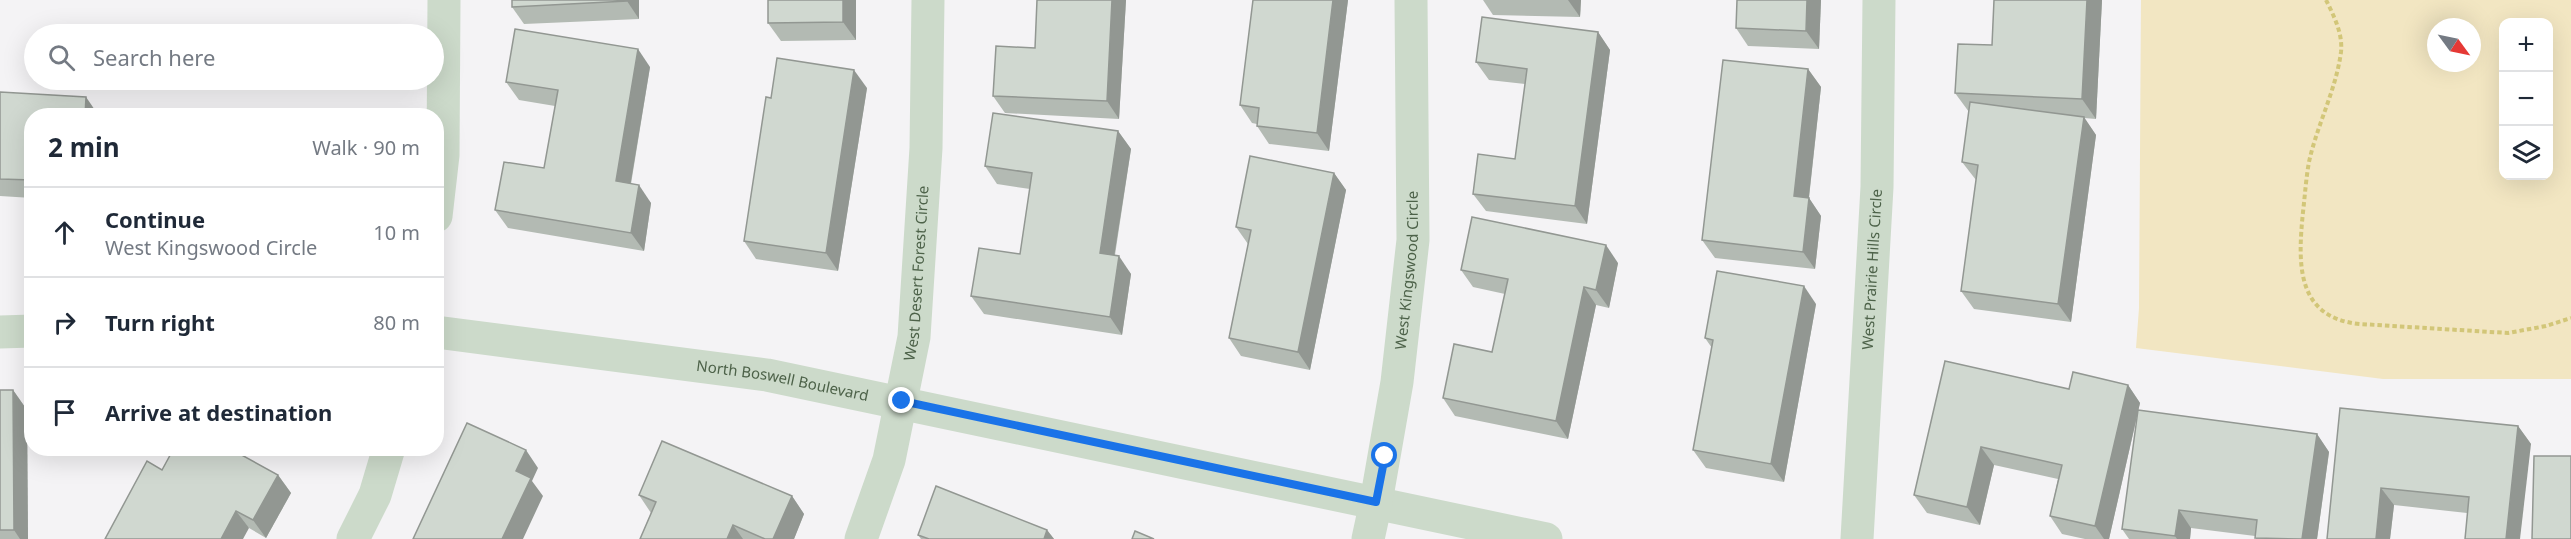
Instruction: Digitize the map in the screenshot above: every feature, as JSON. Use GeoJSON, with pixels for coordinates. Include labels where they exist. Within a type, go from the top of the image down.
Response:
{"type":"FeatureCollection","features":[{"type":"Feature","properties":{"kind":"street"},"geometry":{"type":"LineString","coordinates":[[444,0],[444,24]]}},
{"type":"Feature","properties":{"kind":"street","name":"West Desert Forest Circle"},"geometry":{"type":"LineString","coordinates":[[861,539],[889,460],[914,337],[926,148],[928,0]]}},
{"type":"Feature","properties":{"kind":"street","name":"West Kingswood Circle"},"geometry":{"type":"LineString","coordinates":[[1368,539],[1397,382],[1413,240],[1411,0]]}},
{"type":"Feature","properties":{"kind":"street","name":"West Prairie Hills Circle"},"geometry":{"type":"LineString","coordinates":[[1857,539],[1877,187],[1879,0]]}},
{"type":"Feature","properties":{"kind":"street"},"geometry":{"type":"LineString","coordinates":[[443,90],[443,108]]}},
{"type":"Feature","properties":{"kind":"street"},"geometry":{"type":"LineString","coordinates":[[0,332],[24,332]]}},
{"type":"Feature","properties":{"kind":"street","name":"North Boswell Boulevard"},"geometry":{"type":"LineString","coordinates":[[444,333],[767,375],[902,401],[1546,539]]}},
{"type":"Feature","properties":{"kind":"street"},"geometry":{"type":"LineString","coordinates":[[353,539],[375,495],[387,456]]}},
{"type":"Feature","properties":{"kind":"path"},"geometry":{"type":"LineString","coordinates":[[2326,0],[2340,32],[2341,50],[2309,162],[2300,243],[2302,278],[2313,300],[2326,314],[2342,322],[2360,324],[2508,333],[2546,326],[2571,318]]}},
{"type":"Feature","properties":{"kind":"shaded area"},"geometry":{"type":"Polygon","coordinates":[[[2141,0],[2571,0],[2571,379],[2383,379],[2136,348],[2139,308],[2141,0]]]}},
{"type":"Feature","properties":{"kind":"building"},"geometry":{"type":"Polygon","coordinates":[[[512,0],[627,0],[627,1],[512,7],[512,0]]]}},
{"type":"Feature","properties":{"kind":"building"},"geometry":{"type":"Polygon","coordinates":[[[768,0],[843,0],[843,22],[768,23],[768,0]]]}},
{"type":"Feature","properties":{"kind":"building"},"geometry":{"type":"Polygon","coordinates":[[[1037,0],[1112,0],[1107,101],[993,96],[996,46],[1035,48],[1037,0]]]}},
{"type":"Feature","properties":{"kind":"building"},"geometry":{"type":"Polygon","coordinates":[[[1253,0],[1333,0],[1317,133],[1257,126],[1259,108],[1240,105],[1253,0]]]}},
{"type":"Feature","properties":{"kind":"building"},"geometry":{"type":"Polygon","coordinates":[[[1737,0],[1807,0],[1806,31],[1736,28],[1737,0]]]}},
{"type":"Feature","properties":{"kind":"building"},"geometry":{"type":"Polygon","coordinates":[[[1994,0],[2087,0],[2082,99],[1955,93],[1958,44],[1992,45],[1994,0]]]}},
{"type":"Feature","properties":{"kind":"building"},"geometry":{"type":"Polygon","coordinates":[[[1482,17],[1598,32],[1575,206],[1473,194],[1478,154],[1515,159],[1527,69],[1476,62],[1482,17]]]}},
{"type":"Feature","properties":{"kind":"building"},"geometry":{"type":"Polygon","coordinates":[[[515,29],[638,49],[616,181],[639,185],[631,233],[495,210],[504,162],[544,168],[558,90],[506,82],[515,29]]]}},
{"type":"Feature","properties":{"kind":"building"},"geometry":{"type":"Polygon","coordinates":[[[777,58],[854,70],[826,253],[744,241],[766,97],[771,98],[777,58]]]}},
{"type":"Feature","properties":{"kind":"building"},"geometry":{"type":"Polygon","coordinates":[[[1723,60],[1808,69],[1794,196],[1809,198],[1803,252],[1702,240],[1723,60]]]}},
{"type":"Feature","properties":{"kind":"building"},"geometry":{"type":"Polygon","coordinates":[[[0,92],[86,97],[85,108],[24,108],[24,180],[0,179],[0,92]]]}},
{"type":"Feature","properties":{"kind":"building"},"geometry":{"type":"Polygon","coordinates":[[[1970,102],[2084,117],[2058,304],[1961,291],[1978,165],[1962,162],[1970,102]]]}},
{"type":"Feature","properties":{"kind":"building"},"geometry":{"type":"Polygon","coordinates":[[[993,113],[1118,131],[1100,253],[1119,256],[1110,317],[971,296],[979,248],[1020,254],[1032,173],[985,166],[993,113]]]}},
{"type":"Feature","properties":{"kind":"building"},"geometry":{"type":"Polygon","coordinates":[[[1250,156],[1334,173],[1298,352],[1229,338],[1251,230],[1236,227],[1250,156]]]}},
{"type":"Feature","properties":{"kind":"building"},"geometry":{"type":"Polygon","coordinates":[[[1472,217],[1606,245],[1596,290],[1584,287],[1556,421],[1443,398],[1454,344],[1492,352],[1508,279],[1461,270],[1472,217]]]}},
{"type":"Feature","properties":{"kind":"building"},"geometry":{"type":"Polygon","coordinates":[[[1717,271],[1804,286],[1771,464],[1693,450],[1713,340],[1705,338],[1717,271]]]}},
{"type":"Feature","properties":{"kind":"building"},"geometry":{"type":"Polygon","coordinates":[[[1945,361],[2069,389],[2073,372],[2128,385],[2095,526],[2050,516],[2062,465],[1981,447],[1967,507],[1914,495],[1945,361]]]}},
{"type":"Feature","properties":{"kind":"building"},"geometry":{"type":"Polygon","coordinates":[[[0,390],[13,390],[14,530],[0,530],[0,390]]]}},
{"type":"Feature","properties":{"kind":"building"},"geometry":{"type":"Polygon","coordinates":[[[2340,408],[2518,426],[2506,539],[2465,539],[2469,497],[2381,488],[2376,539],[2327,539],[2340,408]]]}},
{"type":"Feature","properties":{"kind":"building"},"geometry":{"type":"Polygon","coordinates":[[[2138,410],[2317,434],[2302,539],[2255,538],[2257,520],[2179,510],[2175,536],[2122,529],[2138,410]]]}},
{"type":"Feature","properties":{"kind":"building"},"geometry":{"type":"Polygon","coordinates":[[[467,423],[526,450],[516,471],[531,478],[502,539],[413,539],[467,423]]]}},
{"type":"Feature","properties":{"kind":"building"},"geometry":{"type":"Polygon","coordinates":[[[662,441],[792,496],[773,539],[765,539],[733,525],[727,539],[640,539],[656,502],[639,495],[662,441]]]}},
{"type":"Feature","properties":{"kind":"building"},"geometry":{"type":"Polygon","coordinates":[[[170,456],[244,456],[278,475],[253,520],[236,511],[221,539],[105,539],[147,461],[162,470],[170,456]]]}},
{"type":"Feature","properties":{"kind":"building"},"geometry":{"type":"Polygon","coordinates":[[[2534,456],[2571,456],[2571,539],[2532,539],[2534,456]]]}},
{"type":"Feature","properties":{"kind":"building"},"geometry":{"type":"Polygon","coordinates":[[[936,486],[1047,530],[1044,539],[929,539],[918,535],[936,486]]]}},
{"type":"Feature","properties":{"kind":"building"},"geometry":{"type":"Polygon","coordinates":[[[1135,531],[1154,539],[1132,539],[1135,531]]]}},
{"type":"Feature","properties":{"kind":"route"},"geometry":{"type":"LineString","coordinates":[[902,401],[1376,502],[1385,456]]}}]}
